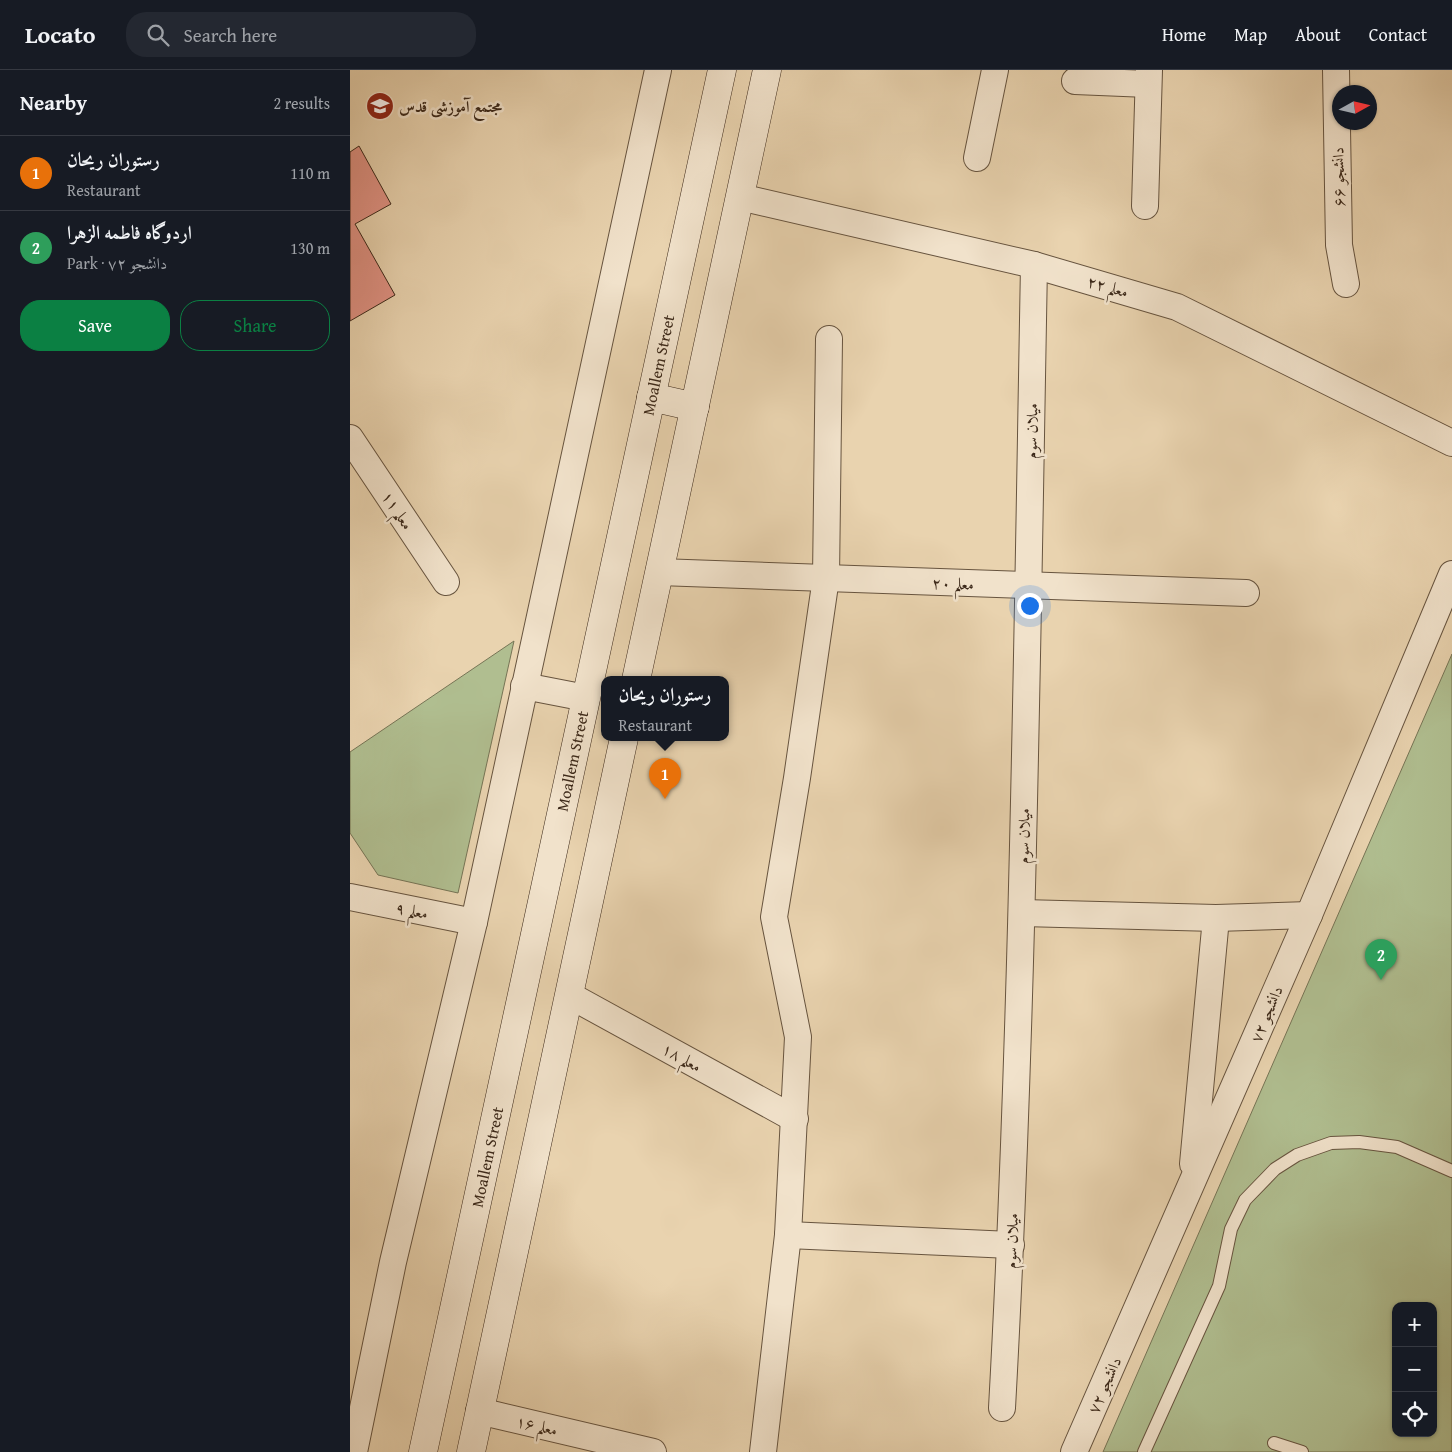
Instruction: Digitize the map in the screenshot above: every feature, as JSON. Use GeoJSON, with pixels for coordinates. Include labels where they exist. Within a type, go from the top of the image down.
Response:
{"type":"FeatureCollection","features":[{"type":"Feature","properties":{"kind":"main road","name":"Moallem Street"},"geometry":{"type":"LineString","coordinates":[[423,1452],[722,70]]}},
{"type":"Feature","properties":{"kind":"main road"},"geometry":{"type":"LineString","coordinates":[[637,676],[767,70]]}},
{"type":"Feature","properties":{"kind":"main road"},"geometry":{"type":"LineString","coordinates":[[651,397],[695,407]]}},
{"type":"Feature","properties":{"kind":"main road"},"geometry":{"type":"LineString","coordinates":[[471,1452],[623,741]]}},
{"type":"Feature","properties":{"kind":"street"},"geometry":{"type":"LineString","coordinates":[[354,1452],[393,1262],[474,922],[658,70]]}},
{"type":"Feature","properties":{"kind":"street"},"geometry":{"type":"LineString","coordinates":[[977,158],[995,70]]}},
{"type":"Feature","properties":{"kind":"street","name":"دانشجو ۶۶"},"geometry":{"type":"LineString","coordinates":[[1336,70],[1339,245],[1346,284]]}},
{"type":"Feature","properties":{"kind":"street"},"geometry":{"type":"LineString","coordinates":[[1074,81],[1148,77],[1145,206]]}},
{"type":"Feature","properties":{"kind":"street","name":"معلم ۲۲"},"geometry":{"type":"LineString","coordinates":[[740,197],[1034,265],[1176,307],[1452,443]]}},
{"type":"Feature","properties":{"kind":"street","name":"میلان سوم"},"geometry":{"type":"LineString","coordinates":[[1002,1408],[1011,1245],[1022,913],[1034,265]]}},
{"type":"Feature","properties":{"kind":"street"},"geometry":{"type":"LineString","coordinates":[[763,1452],[788,1235],[798,1036],[774,917],[782,859],[797,778],[826,578],[830,339]]}},
{"type":"Feature","properties":{"kind":"street","name":"معلم ۱۱"},"geometry":{"type":"LineString","coordinates":[[350,438],[446,582]]}},
{"type":"Feature","properties":{"kind":"street","name":"معلم ۲۰"},"geometry":{"type":"LineString","coordinates":[[659,572],[1246,593]]}},
{"type":"Feature","properties":{"kind":"street","name":"دانشجو ۷۲"},"geometry":{"type":"LineString","coordinates":[[1074,1452],[1309,916],[1452,574]]}},
{"type":"Feature","properties":{"kind":"street"},"geometry":{"type":"LineString","coordinates":[[524,686],[586,698]]}},
{"type":"Feature","properties":{"kind":"street","name":"معلم ۹"},"geometry":{"type":"LineString","coordinates":[[350,897],[474,922]]}},
{"type":"Feature","properties":{"kind":"street"},"geometry":{"type":"LineString","coordinates":[[1022,913],[1216,918],[1309,916]]}},
{"type":"Feature","properties":{"kind":"street"},"geometry":{"type":"LineString","coordinates":[[1191,1187],[1216,918]]}},
{"type":"Feature","properties":{"kind":"street","name":"معلم ۱۸"},"geometry":{"type":"LineString","coordinates":[[569,996],[795,1119]]}},
{"type":"Feature","properties":{"kind":"street"},"geometry":{"type":"LineString","coordinates":[[788,1235],[1011,1245]]}},
{"type":"Feature","properties":{"kind":"street","name":"معلم ۱۶"},"geometry":{"type":"LineString","coordinates":[[480,1412],[653,1452]]}},
{"type":"Feature","properties":{"kind":"lane"},"geometry":{"type":"LineString","coordinates":[[1144,1452],[1219,1286],[1231,1229],[1245,1200],[1275,1169],[1297,1155],[1331,1143],[1359,1142],[1397,1147],[1452,1171]]}},
{"type":"Feature","properties":{"kind":"lane"},"geometry":{"type":"LineString","coordinates":[[1274,1442],[1302,1452]]}},
{"type":"Feature","properties":{"kind":"green space"},"geometry":{"type":"Polygon","coordinates":[[[514,641],[458,893],[378,875],[350,833],[350,752],[514,641]]]}},
{"type":"Feature","properties":{"kind":"green space"},"geometry":{"type":"Polygon","coordinates":[[[1452,654],[1452,1452],[1103,1452],[1452,654]]]}},
{"type":"Feature","properties":{"kind":"building"},"geometry":{"type":"Polygon","coordinates":[[[359,146],[391,204],[355,224],[395,295],[350,321],[350,152],[359,146]]]}},
{"type":"Feature","properties":{"kind":"place","name":"مجتمع آموزشی قدس"},"geometry":{"type":"Point","coordinates":[380,106]}},
{"type":"Feature","properties":{"kind":"place","name":"رستوران ریحان"},"geometry":{"type":"Point","coordinates":[665,799]}},
{"type":"Feature","properties":{"kind":"place","name":"اردوگاه فاطمه الزهرا"},"geometry":{"type":"Point","coordinates":[1381,980]}}]}
